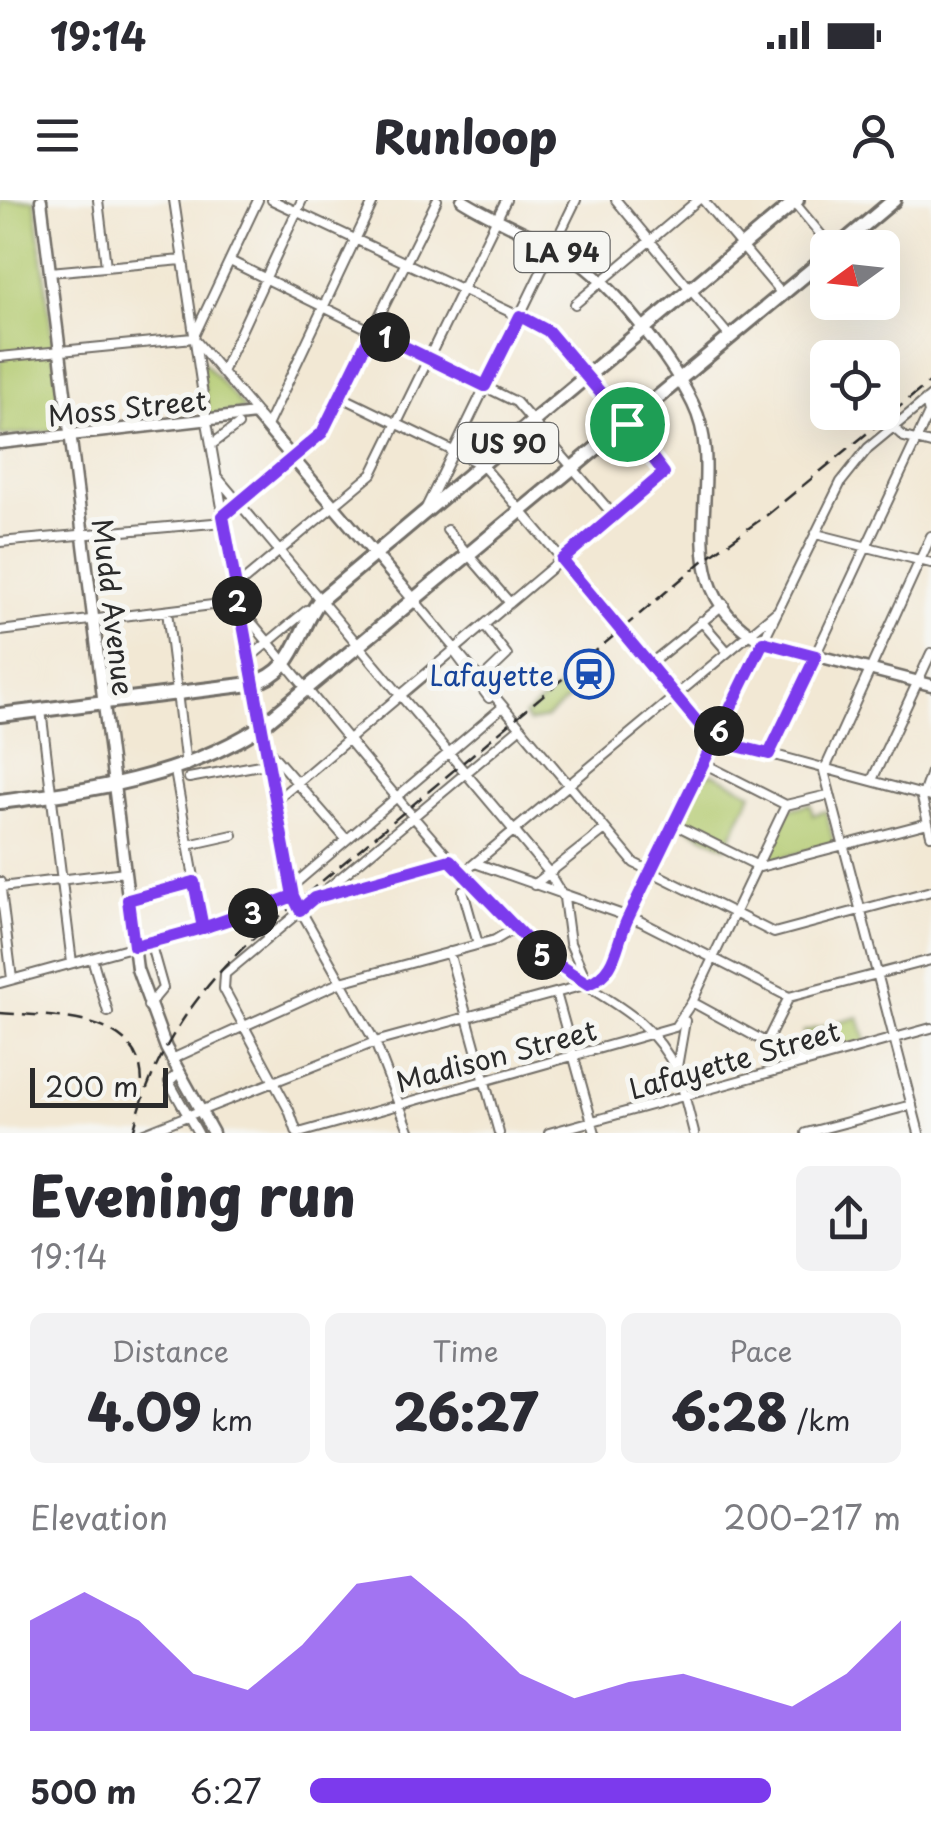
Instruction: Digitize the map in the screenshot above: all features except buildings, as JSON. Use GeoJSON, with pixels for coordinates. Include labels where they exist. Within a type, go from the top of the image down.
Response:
{"type":"FeatureCollection","features":[{"type":"Feature","properties":{"kind":"highway","name":"US 90"},"geometry":{"type":"LineString","coordinates":[[286,664],[320,600],[794,201]]}},
{"type":"Feature","properties":{"kind":"highway"},"geometry":{"type":"LineString","coordinates":[[855,230],[887,202]]}},
{"type":"Feature","properties":{"kind":"highway","name":"US 90"},"geometry":{"type":"LineString","coordinates":[[114,787],[183,771],[260,735],[810,271]]}},
{"type":"Feature","properties":{"kind":"highway"},"geometry":{"type":"LineString","coordinates":[[0,715],[251,684],[286,664]]}},
{"type":"Feature","properties":{"kind":"highway"},"geometry":{"type":"LineString","coordinates":[[0,802],[114,787]]}},
{"type":"Feature","properties":{"kind":"main road","name":"Mudd Avenue"},"geometry":{"type":"LineString","coordinates":[[41,200],[134,946],[153,1018],[213,1133]]}},
{"type":"Feature","properties":{"kind":"main road","name":"LA 94"},"geometry":{"type":"LineString","coordinates":[[462,200],[584,267],[641,330]]}},
{"type":"Feature","properties":{"kind":"main road"},"geometry":{"type":"LineString","coordinates":[[641,330],[679,380],[705,438],[700,531],[704,560],[724,604],[749,633],[763,642],[931,685]]}},
{"type":"Feature","properties":{"kind":"main road","name":"Moss Street"},"geometry":{"type":"LineString","coordinates":[[0,443],[207,422],[248,413],[258,416]]}},
{"type":"Feature","properties":{"kind":"main road"},"geometry":{"type":"LineString","coordinates":[[258,416],[415,601]]}},
{"type":"Feature","properties":{"kind":"street"},"geometry":{"type":"LineString","coordinates":[[98,200],[106,266]]}},
{"type":"Feature","properties":{"kind":"street"},"geometry":{"type":"LineString","coordinates":[[174,200],[223,519],[291,892],[375,1042],[410,1133]]}},
{"type":"Feature","properties":{"kind":"street"},"geometry":{"type":"LineString","coordinates":[[193,338],[258,200]]}},
{"type":"Feature","properties":{"kind":"street"},"geometry":{"type":"LineString","coordinates":[[272,200],[548,331],[665,472],[272,803]]}},
{"type":"Feature","properties":{"kind":"street"},"geometry":{"type":"LineString","coordinates":[[222,372],[302,200]]}},
{"type":"Feature","properties":{"kind":"street"},"geometry":{"type":"LineString","coordinates":[[267,426],[374,200]]}},
{"type":"Feature","properties":{"kind":"street"},"geometry":{"type":"LineString","coordinates":[[0,542],[223,519],[322,433],[437,200]]}},
{"type":"Feature","properties":{"kind":"street"},"geometry":{"type":"LineString","coordinates":[[235,588],[368,479],[506,200]]}},
{"type":"Feature","properties":{"kind":"street"},"geometry":{"type":"LineString","coordinates":[[424,512],[576,200]]}},
{"type":"Feature","properties":{"kind":"street"},"geometry":{"type":"LineString","coordinates":[[616,200],[730,337]]}},
{"type":"Feature","properties":{"kind":"street"},"geometry":{"type":"LineString","coordinates":[[575,304],[701,200],[782,294]]}},
{"type":"Feature","properties":{"kind":"street"},"geometry":{"type":"LineString","coordinates":[[794,201],[819,230]]}},
{"type":"Feature","properties":{"kind":"street"},"geometry":{"type":"LineString","coordinates":[[50,272],[182,260]]}},
{"type":"Feature","properties":{"kind":"street"},"geometry":{"type":"LineString","coordinates":[[230,261],[516,402],[614,516]]}},
{"type":"Feature","properties":{"kind":"street"},"geometry":{"type":"LineString","coordinates":[[0,357],[193,338]]}},
{"type":"Feature","properties":{"kind":"street"},"geometry":{"type":"LineString","coordinates":[[193,338],[258,416]]}},
{"type":"Feature","properties":{"kind":"street"},"geometry":{"type":"LineString","coordinates":[[340,396],[482,465],[715,739],[926,795]]}},
{"type":"Feature","properties":{"kind":"street"},"geometry":{"type":"LineString","coordinates":[[900,421],[929,398]]}},
{"type":"Feature","properties":{"kind":"street"},"geometry":{"type":"LineString","coordinates":[[769,754],[930,410],[929,398]]}},
{"type":"Feature","properties":{"kind":"street"},"geometry":{"type":"LineString","coordinates":[[211,445],[238,425]]}},
{"type":"Feature","properties":{"kind":"street"},"geometry":{"type":"LineString","coordinates":[[144,1133],[375,1042],[588,984],[610,968],[650,872],[852,464],[890,430]]}},
{"type":"Feature","properties":{"kind":"street"},"geometry":{"type":"LineString","coordinates":[[898,430],[931,444]]}},
{"type":"Feature","properties":{"kind":"street"},"geometry":{"type":"LineString","coordinates":[[216,476],[550,875],[562,894],[570,943],[588,984]]}},
{"type":"Feature","properties":{"kind":"street"},"geometry":{"type":"LineString","coordinates":[[447,530],[510,603]]}},
{"type":"Feature","properties":{"kind":"street"},"geometry":{"type":"LineString","coordinates":[[816,534],[931,563]]}},
{"type":"Feature","properties":{"kind":"street"},"geometry":{"type":"LineString","coordinates":[[919,1133],[824,768],[931,536]]}},
{"type":"Feature","properties":{"kind":"street"},"geometry":{"type":"LineString","coordinates":[[415,601],[634,863],[650,872],[777,933],[931,891]]}},
{"type":"Feature","properties":{"kind":"street"},"geometry":{"type":"LineString","coordinates":[[0,631],[238,604]]}},
{"type":"Feature","properties":{"kind":"street"},"geometry":{"type":"LineString","coordinates":[[238,604],[463,874],[548,960],[623,1006],[655,1035],[677,1072],[694,1133]]}},
{"type":"Feature","properties":{"kind":"street"},"geometry":{"type":"LineString","coordinates":[[650,664],[724,604]]}},
{"type":"Feature","properties":{"kind":"street"},"geometry":{"type":"LineString","coordinates":[[463,874],[779,609]]}},
{"type":"Feature","properties":{"kind":"street"},"geometry":{"type":"LineString","coordinates":[[247,660],[307,610]]}},
{"type":"Feature","properties":{"kind":"street"},"geometry":{"type":"LineString","coordinates":[[167,611],[188,846],[203,928]]}},
{"type":"Feature","properties":{"kind":"street"},"geometry":{"type":"LineString","coordinates":[[702,622],[727,652]]}},
{"type":"Feature","properties":{"kind":"street"},"geometry":{"type":"LineString","coordinates":[[484,625],[507,655],[484,677]]}},
{"type":"Feature","properties":{"kind":"street"},"geometry":{"type":"LineString","coordinates":[[456,650],[534,734]]}},
{"type":"Feature","properties":{"kind":"street"},"geometry":{"type":"LineString","coordinates":[[456,650],[457,660],[555,778],[559,794]]}},
{"type":"Feature","properties":{"kind":"street"},"geometry":{"type":"LineString","coordinates":[[872,780],[931,653]]}},
{"type":"Feature","properties":{"kind":"street"},"geometry":{"type":"LineString","coordinates":[[42,710],[72,963]]}},
{"type":"Feature","properties":{"kind":"street"},"geometry":{"type":"LineString","coordinates":[[0,983],[203,928],[291,892],[346,839],[499,710]]}},
{"type":"Feature","properties":{"kind":"street"},"geometry":{"type":"LineString","coordinates":[[298,1133],[223,978],[414,818],[462,769],[516,730]]}},
{"type":"Feature","properties":{"kind":"street"},"geometry":{"type":"LineString","coordinates":[[260,735],[296,784],[346,839]]}},
{"type":"Feature","properties":{"kind":"street"},"geometry":{"type":"LineString","coordinates":[[703,763],[786,805],[828,795]]}},
{"type":"Feature","properties":{"kind":"street"},"geometry":{"type":"LineString","coordinates":[[183,771],[266,764]]}},
{"type":"Feature","properties":{"kind":"street"},"geometry":{"type":"LineString","coordinates":[[931,772],[926,795],[931,835]]}},
{"type":"Feature","properties":{"kind":"street"},"geometry":{"type":"LineString","coordinates":[[677,1072],[680,1036],[692,1002],[786,805]]}},
{"type":"Feature","properties":{"kind":"street"},"geometry":{"type":"LineString","coordinates":[[674,824],[756,866],[928,823]]}},
{"type":"Feature","properties":{"kind":"street"},"geometry":{"type":"LineString","coordinates":[[534,885],[605,829]]}},
{"type":"Feature","properties":{"kind":"street"},"geometry":{"type":"LineString","coordinates":[[188,846],[233,835]]}},
{"type":"Feature","properties":{"kind":"street"},"geometry":{"type":"LineString","coordinates":[[314,898],[450,860]]}},
{"type":"Feature","properties":{"kind":"street"},"geometry":{"type":"LineString","coordinates":[[475,863],[629,916],[789,996],[931,960]]}},
{"type":"Feature","properties":{"kind":"street"},"geometry":{"type":"LineString","coordinates":[[12,980],[0,884],[125,872]]}},
{"type":"Feature","properties":{"kind":"street"},"geometry":{"type":"LineString","coordinates":[[128,900],[194,882]]}},
{"type":"Feature","properties":{"kind":"street"},"geometry":{"type":"LineString","coordinates":[[462,891],[478,944]]}},
{"type":"Feature","properties":{"kind":"street"},"geometry":{"type":"LineString","coordinates":[[467,906],[482,893]]}},
{"type":"Feature","properties":{"kind":"street"},"geometry":{"type":"LineString","coordinates":[[172,1060],[341,982],[478,944],[516,928]]}},
{"type":"Feature","properties":{"kind":"street"},"geometry":{"type":"LineString","coordinates":[[148,1006],[164,988],[150,942]]}},
{"type":"Feature","properties":{"kind":"street"},"geometry":{"type":"LineString","coordinates":[[449,952],[499,1133]]}},
{"type":"Feature","properties":{"kind":"street"},"geometry":{"type":"LineString","coordinates":[[92,958],[108,1012]]}},
{"type":"Feature","properties":{"kind":"street"},"geometry":{"type":"LineString","coordinates":[[556,992],[595,1133]]}},
{"type":"Feature","properties":{"kind":"street"},"geometry":{"type":"LineString","coordinates":[[766,1041],[789,996]]}},
{"type":"Feature","properties":{"kind":"street"},"geometry":{"type":"LineString","coordinates":[[692,1002],[803,1063]]}},
{"type":"Feature","properties":{"kind":"street","name":"Madison Street"},"geometry":{"type":"LineString","coordinates":[[298,1133],[655,1035],[680,1022],[692,1002]]}},
{"type":"Feature","properties":{"kind":"street","name":"Lafayette Street"},"geometry":{"type":"LineString","coordinates":[[549,1133],[931,1028]]}},
{"type":"Feature","properties":{"kind":"street"},"geometry":{"type":"LineString","coordinates":[[179,1072],[169,1082],[198,1133]]}},
{"type":"Feature","properties":{"kind":"street"},"geometry":{"type":"LineString","coordinates":[[806,1133],[912,1105]]}},
{"type":"Feature","properties":{"kind":"green space"},"geometry":{"type":"Polygon","coordinates":[[[0,200],[35,200],[64,430],[0,436],[0,200]]]}},
{"type":"Feature","properties":{"kind":"green space"},"geometry":{"type":"Polygon","coordinates":[[[200,358],[245,409],[208,419],[200,358]]]}},
{"type":"Feature","properties":{"kind":"green space"},"geometry":{"type":"Polygon","coordinates":[[[572,677],[582,688],[546,718],[529,722],[524,716],[572,677]]]}},
{"type":"Feature","properties":{"kind":"green space"},"geometry":{"type":"Polygon","coordinates":[[[712,773],[752,793],[726,847],[680,824],[704,776],[712,773]]]}},
{"type":"Feature","properties":{"kind":"green space"},"geometry":{"type":"Polygon","coordinates":[[[810,804],[813,815],[826,811],[834,844],[766,862],[789,809],[810,804]]]}},
{"type":"Feature","properties":{"kind":"green space"},"geometry":{"type":"Polygon","coordinates":[[[859,1017],[866,1042],[810,1057],[803,1032],[859,1017]]]}},
{"type":"Feature","properties":{"kind":"railway"},"geometry":{"type":"LineString","coordinates":[[133,1133],[150,1080],[176,1030],[209,985],[247,944],[704,560],[767,515],[931,381]]}},
{"type":"Feature","properties":{"kind":"railway"},"geometry":{"type":"LineString","coordinates":[[0,1013],[71,1019],[115,1034],[131,1048],[140,1068],[141,1095]]}},
{"type":"Feature","properties":{"kind":"place","name":"Lafayette"},"geometry":{"type":"Point","coordinates":[589,674]}},
{"type":"Feature","properties":{"kind":"route"},"geometry":{"type":"LineString","coordinates":[[627,424],[548,331],[520,316],[485,386],[372,331],[322,433],[223,516],[281,851],[293,896],[203,928],[194,882],[128,900],[134,946],[203,928],[234,919],[293,896],[300,910],[314,898],[450,860],[554,964],[588,984],[603,976],[616,956],[623,927],[629,916],[666,839],[715,739],[763,642],[816,656],[769,754],[720,742],[715,739],[704,730],[562,560],[664,473],[627,424]]}}]}
